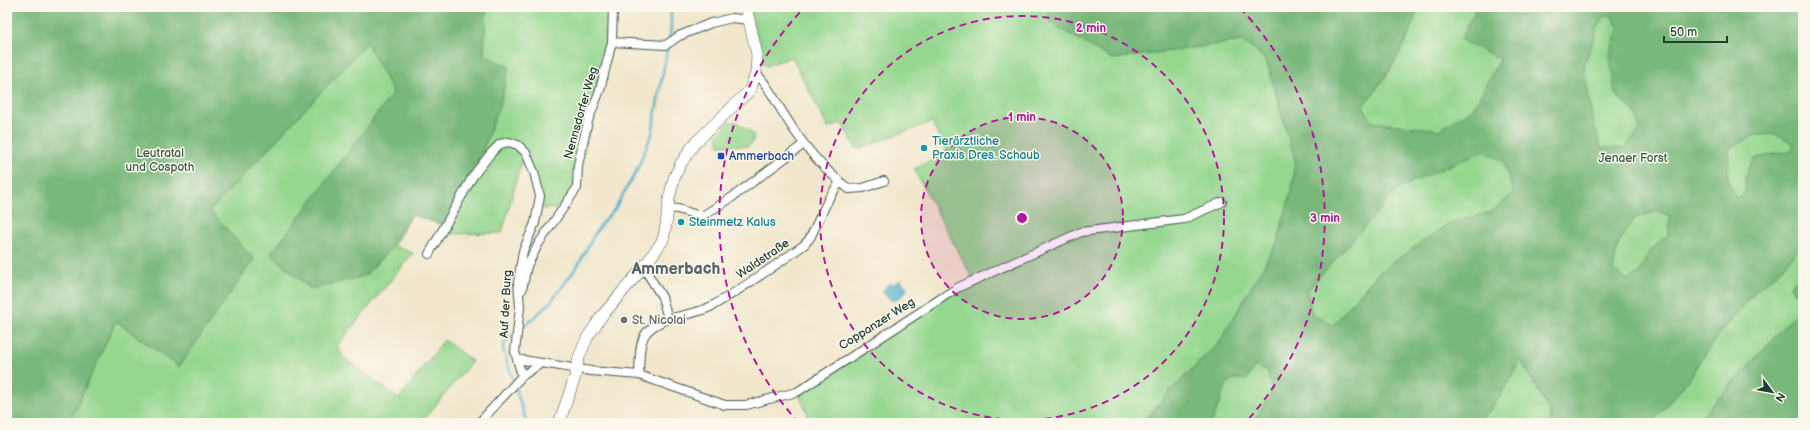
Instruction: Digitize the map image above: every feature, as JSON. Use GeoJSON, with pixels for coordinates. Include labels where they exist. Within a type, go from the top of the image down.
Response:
{"type":"FeatureCollection","features":[{"type":"Feature","properties":{"kind":"main road"},"geometry":{"type":"LineString","coordinates":[[559,423],[578,368],[579,357],[592,330],[644,268],[663,240],[674,178],[687,153],[711,127],[750,90],[756,73],[757,55],[746,7]]}},
{"type":"Feature","properties":{"kind":"street","name":"Nennsdorfer Weg"},"geometry":{"type":"LineString","coordinates":[[521,295],[527,266],[539,243],[577,188],[578,166],[588,121],[600,90],[612,42],[613,7]]}},
{"type":"Feature","properties":{"kind":"street"},"geometry":{"type":"LineString","coordinates":[[612,42],[666,45],[679,36],[711,22],[732,18],[748,20]]}},
{"type":"Feature","properties":{"kind":"street"},"geometry":{"type":"LineString","coordinates":[[756,73],[767,84],[784,116],[804,144],[840,182],[849,189],[864,188],[884,181]]}},
{"type":"Feature","properties":{"kind":"street","name":"Auf der Burg"},"geometry":{"type":"LineString","coordinates":[[429,254],[473,176],[491,153],[500,144],[509,142],[518,145],[526,153],[540,196],[535,223],[523,251],[518,282],[521,295],[515,352],[520,379]]}},
{"type":"Feature","properties":{"kind":"street"},"geometry":{"type":"LineString","coordinates":[[668,208],[678,209],[697,215],[704,215],[736,194],[804,144]]}},
{"type":"Feature","properties":{"kind":"street","name":"Waldstraße"},"geometry":{"type":"LineString","coordinates":[[639,375],[641,346],[646,332],[657,324],[668,319],[712,306],[804,245],[810,238],[829,198],[840,182]]}},
{"type":"Feature","properties":{"kind":"street","name":"Coppanzer Weg"},"geometry":{"type":"LineString","coordinates":[[540,364],[578,368],[591,372],[639,375],[725,405],[746,405],[797,392],[957,288],[1081,232],[1184,219],[1222,202]]}},
{"type":"Feature","properties":{"kind":"street"},"geometry":{"type":"LineString","coordinates":[[644,268],[662,297],[668,319]]}},
{"type":"Feature","properties":{"kind":"street"},"geometry":{"type":"LineString","coordinates":[[517,359],[540,364]]}},
{"type":"Feature","properties":{"kind":"street"},"geometry":{"type":"LineString","coordinates":[[479,423],[520,379],[540,364]]}},
{"type":"Feature","properties":{"kind":"green space","name":"Leutratal und Cospoth"},"geometry":{"type":"Polygon","coordinates":[[[7,7],[470,7],[364,276],[393,246],[413,253],[337,346],[344,358],[399,399],[444,340],[472,361],[421,423],[7,423],[7,7]]]}},
{"type":"Feature","properties":{"kind":"green space","name":"Leutratal und Cospoth"},"geometry":{"type":"Polygon","coordinates":[[[7,7],[486,7],[484,55],[509,67],[500,104],[482,152],[443,225],[412,215],[393,246],[364,276],[310,289],[271,254],[393,93],[367,43],[210,211],[254,259],[179,367],[116,321],[69,423],[7,423],[7,7]]]}},
{"type":"Feature","properties":{"kind":"green space"},"geometry":{"type":"Polygon","coordinates":[[[486,7],[613,7],[612,42],[575,188],[556,209],[541,208],[525,149],[502,233],[451,234],[500,104],[509,67],[484,55],[486,7]]]}},
{"type":"Feature","properties":{"kind":"green space"},"geometry":{"type":"Polygon","coordinates":[[[750,7],[1047,7],[1051,23],[1112,59],[1241,41],[1255,49],[1267,62],[1295,160],[1293,184],[1278,241],[1219,343],[1177,384],[1142,423],[807,423],[807,412],[798,393],[944,297],[975,283],[914,169],[947,153],[932,122],[857,149],[841,123],[828,128],[792,57],[766,66],[763,63],[750,7]]]}},
{"type":"Feature","properties":{"kind":"green space","name":"Jenaer Forst"},"geometry":{"type":"Polygon","coordinates":[[[1047,7],[1418,7],[1409,35],[1396,60],[1363,106],[1372,122],[1439,130],[1473,109],[1500,59],[1461,40],[1476,8],[1523,16],[1527,7],[1803,7],[1803,244],[1781,269],[1755,292],[1715,339],[1690,378],[1655,419],[1655,423],[1552,423],[1547,406],[1521,360],[1495,403],[1482,418],[1475,423],[1253,423],[1272,392],[1268,371],[1255,366],[1247,379],[1232,379],[1227,383],[1210,423],[1142,423],[1177,384],[1219,343],[1278,241],[1293,184],[1295,160],[1267,62],[1255,49],[1241,41],[1112,59],[1051,23],[1047,7]],[[1612,16],[1602,17],[1584,65],[1592,117],[1601,148],[1625,148],[1640,129],[1635,112],[1615,94],[1610,55],[1618,27],[1612,16]],[[1776,134],[1755,135],[1729,149],[1728,181],[1736,198],[1745,194],[1745,176],[1754,159],[1777,153],[1791,152],[1794,144],[1776,134]],[[1482,151],[1399,188],[1307,291],[1312,315],[1333,325],[1379,272],[1446,225],[1491,212],[1514,193],[1503,161],[1482,151]],[[1657,211],[1635,218],[1619,242],[1613,270],[1627,280],[1640,272],[1646,257],[1659,242],[1668,236],[1670,216],[1657,211]]]}},
{"type":"Feature","properties":{"kind":"green space"},"geometry":{"type":"Polygon","coordinates":[[[1418,7],[1527,7],[1473,110],[1439,130],[1372,122],[1363,106],[1389,72],[1396,60],[1409,34],[1418,7]]]}},
{"type":"Feature","properties":{"kind":"green space","name":"Jenaer Forst"},"geometry":{"type":"Polygon","coordinates":[[[1549,7],[1803,7],[1803,225],[1501,329],[1392,423],[1173,423],[1319,239],[1471,135],[1549,7]]]}},
{"type":"Feature","properties":{"kind":"green space"},"geometry":{"type":"Polygon","coordinates":[[[729,122],[737,122],[754,135],[752,143],[748,146],[719,145],[717,137],[729,122]]]}},
{"type":"Feature","properties":{"kind":"green space"},"geometry":{"type":"Polygon","coordinates":[[[1801,244],[1803,244],[1803,272],[1791,286],[1795,293],[1803,298],[1803,306],[1696,423],[1655,423],[1655,419],[1690,378],[1715,339],[1755,292],[1781,269],[1801,244]]]}},
{"type":"Feature","properties":{"kind":"green space"},"geometry":{"type":"Polygon","coordinates":[[[1803,272],[1803,298],[1795,293],[1791,286],[1803,272]]]}},
{"type":"Feature","properties":{"kind":"green space"},"geometry":{"type":"Polygon","coordinates":[[[1803,306],[1803,423],[1696,423],[1803,306]]]}},
{"type":"Feature","properties":{"kind":"green space"},"geometry":{"type":"Polygon","coordinates":[[[1521,360],[1547,406],[1552,423],[1475,423],[1482,418],[1495,403],[1521,360]]]}},
{"type":"Feature","properties":{"kind":"water"},"geometry":{"type":"Polygon","coordinates":[[[900,280],[907,287],[906,292],[895,301],[891,300],[882,292],[888,284],[894,284],[900,280]]]}},
{"type":"Feature","properties":{"kind":"waterway","name":"Ammerbach"},"geometry":{"type":"LineString","coordinates":[[669,40],[671,28],[671,7]]}},
{"type":"Feature","properties":{"kind":"waterway","name":"Ammerbach"},"geometry":{"type":"LineString","coordinates":[[519,331],[549,304],[577,267],[593,237],[602,223],[614,210],[636,172],[652,134],[668,45]]}},
{"type":"Feature","properties":{"kind":"waterway","name":"Ammerbach"},"geometry":{"type":"LineString","coordinates":[[514,334],[504,344],[503,350],[514,382]]}},
{"type":"Feature","properties":{"kind":"waterway","name":"Ammerbach"},"geometry":{"type":"LineString","coordinates":[[515,387],[527,423]]}},
{"type":"Feature","properties":{"kind":"place","name":"Tierärztliche Praxis Dres. Schaub"},"geometry":{"type":"Point","coordinates":[924,148]}},
{"type":"Feature","properties":{"kind":"place","name":"Ammerbach"},"geometry":{"type":"Point","coordinates":[721,156]}},
{"type":"Feature","properties":{"kind":"place","name":"Steinmetz Kalus"},"geometry":{"type":"Point","coordinates":[681,222]}},
{"type":"Feature","properties":{"kind":"place","name":"St. Nicolai"},"geometry":{"type":"Point","coordinates":[624,320]}},
{"type":"Feature","properties":{"kind":"district","name":"Ammerbach"},"geometry":{"type":"Point","coordinates":[676,269]}}]}
